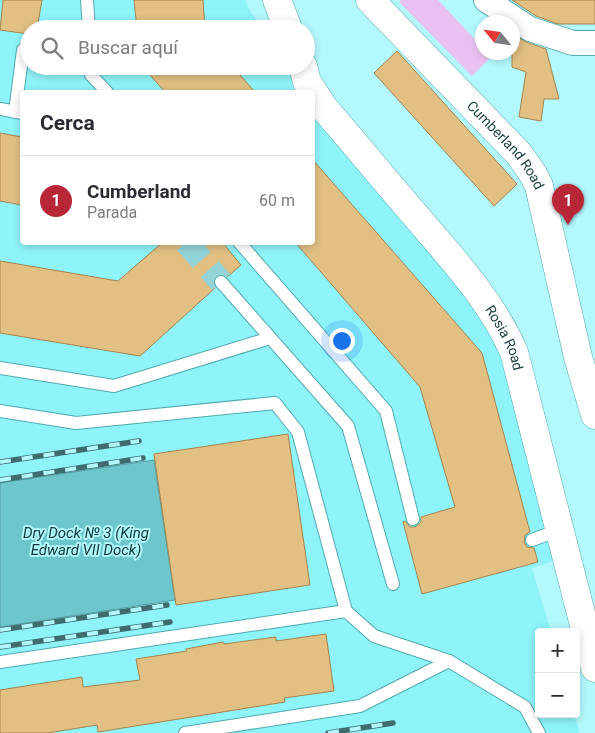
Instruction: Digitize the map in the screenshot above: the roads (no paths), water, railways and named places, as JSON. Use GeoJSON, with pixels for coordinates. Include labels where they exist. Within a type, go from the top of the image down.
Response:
{"type":"FeatureCollection","features":[{"type":"Feature","properties":{"kind":"main road"},"geometry":{"type":"LineString","coordinates":[[277,0],[285,20]]}},
{"type":"Feature","properties":{"kind":"main road","name":"Cumberland Road"},"geometry":{"type":"LineString","coordinates":[[370,0],[519,154],[534,174],[539,186],[578,357],[595,415]]}},
{"type":"Feature","properties":{"kind":"main road","name":"Rosia Road"},"geometry":{"type":"LineString","coordinates":[[301,80],[309,90]]}},
{"type":"Feature","properties":{"kind":"main road","name":"Rosia Road"},"geometry":{"type":"LineString","coordinates":[[315,97],[477,288],[499,321],[514,352],[595,668]]}},
{"type":"Feature","properties":{"kind":"street"},"geometry":{"type":"LineString","coordinates":[[486,0],[530,29],[573,43],[595,43]]}},
{"type":"Feature","properties":{"kind":"lane"},"geometry":{"type":"LineString","coordinates":[[87,0],[88,20]]}},
{"type":"Feature","properties":{"kind":"lane"},"geometry":{"type":"LineString","coordinates":[[20,90],[21,75]]}},
{"type":"Feature","properties":{"kind":"lane"},"geometry":{"type":"LineString","coordinates":[[91,75],[105,90]]}},
{"type":"Feature","properties":{"kind":"lane"},"geometry":{"type":"LineString","coordinates":[[0,109],[19,113],[20,97]]}},
{"type":"Feature","properties":{"kind":"lane"},"geometry":{"type":"LineString","coordinates":[[242,245],[386,411],[413,519]]}},
{"type":"Feature","properties":{"kind":"lane"},"geometry":{"type":"LineString","coordinates":[[221,282],[348,426],[393,584]]}},
{"type":"Feature","properties":{"kind":"lane"},"geometry":{"type":"LineString","coordinates":[[0,368],[114,386],[270,338]]}},
{"type":"Feature","properties":{"kind":"lane"},"geometry":{"type":"LineString","coordinates":[[0,411],[76,423],[275,403],[298,432],[346,611],[374,636],[449,660],[525,707],[538,733]]}},
{"type":"Feature","properties":{"kind":"lane"},"geometry":{"type":"LineString","coordinates":[[532,540],[559,530]]}},
{"type":"Feature","properties":{"kind":"lane"},"geometry":{"type":"LineString","coordinates":[[0,662],[346,611]]}},
{"type":"Feature","properties":{"kind":"lane"},"geometry":{"type":"LineString","coordinates":[[186,733],[360,706],[449,660]]}},
{"type":"Feature","properties":{"kind":"water","name":"Dry Dock № 3 (King Edward VII Dock)"},"geometry":{"type":"Polygon","coordinates":[[[154,460],[175,600],[0,627],[0,483],[154,460]]]}},
{"type":"Feature","properties":{"kind":"tunnel"},"geometry":{"type":"LineString","coordinates":[[189,245],[221,282]]}},
{"type":"Feature","properties":{"kind":"railway"},"geometry":{"type":"LineString","coordinates":[[0,462],[139,441]]}},
{"type":"Feature","properties":{"kind":"railway"},"geometry":{"type":"LineString","coordinates":[[0,480],[143,458]]}},
{"type":"Feature","properties":{"kind":"railway"},"geometry":{"type":"LineString","coordinates":[[0,630],[167,605]]}},
{"type":"Feature","properties":{"kind":"railway"},"geometry":{"type":"LineString","coordinates":[[0,647],[170,622]]}},
{"type":"Feature","properties":{"kind":"railway"},"geometry":{"type":"LineString","coordinates":[[328,733],[393,723]]}},
{"type":"Feature","properties":{"kind":"place","name":"Cumberland"},"geometry":{"type":"Point","coordinates":[568,225]}}]}
